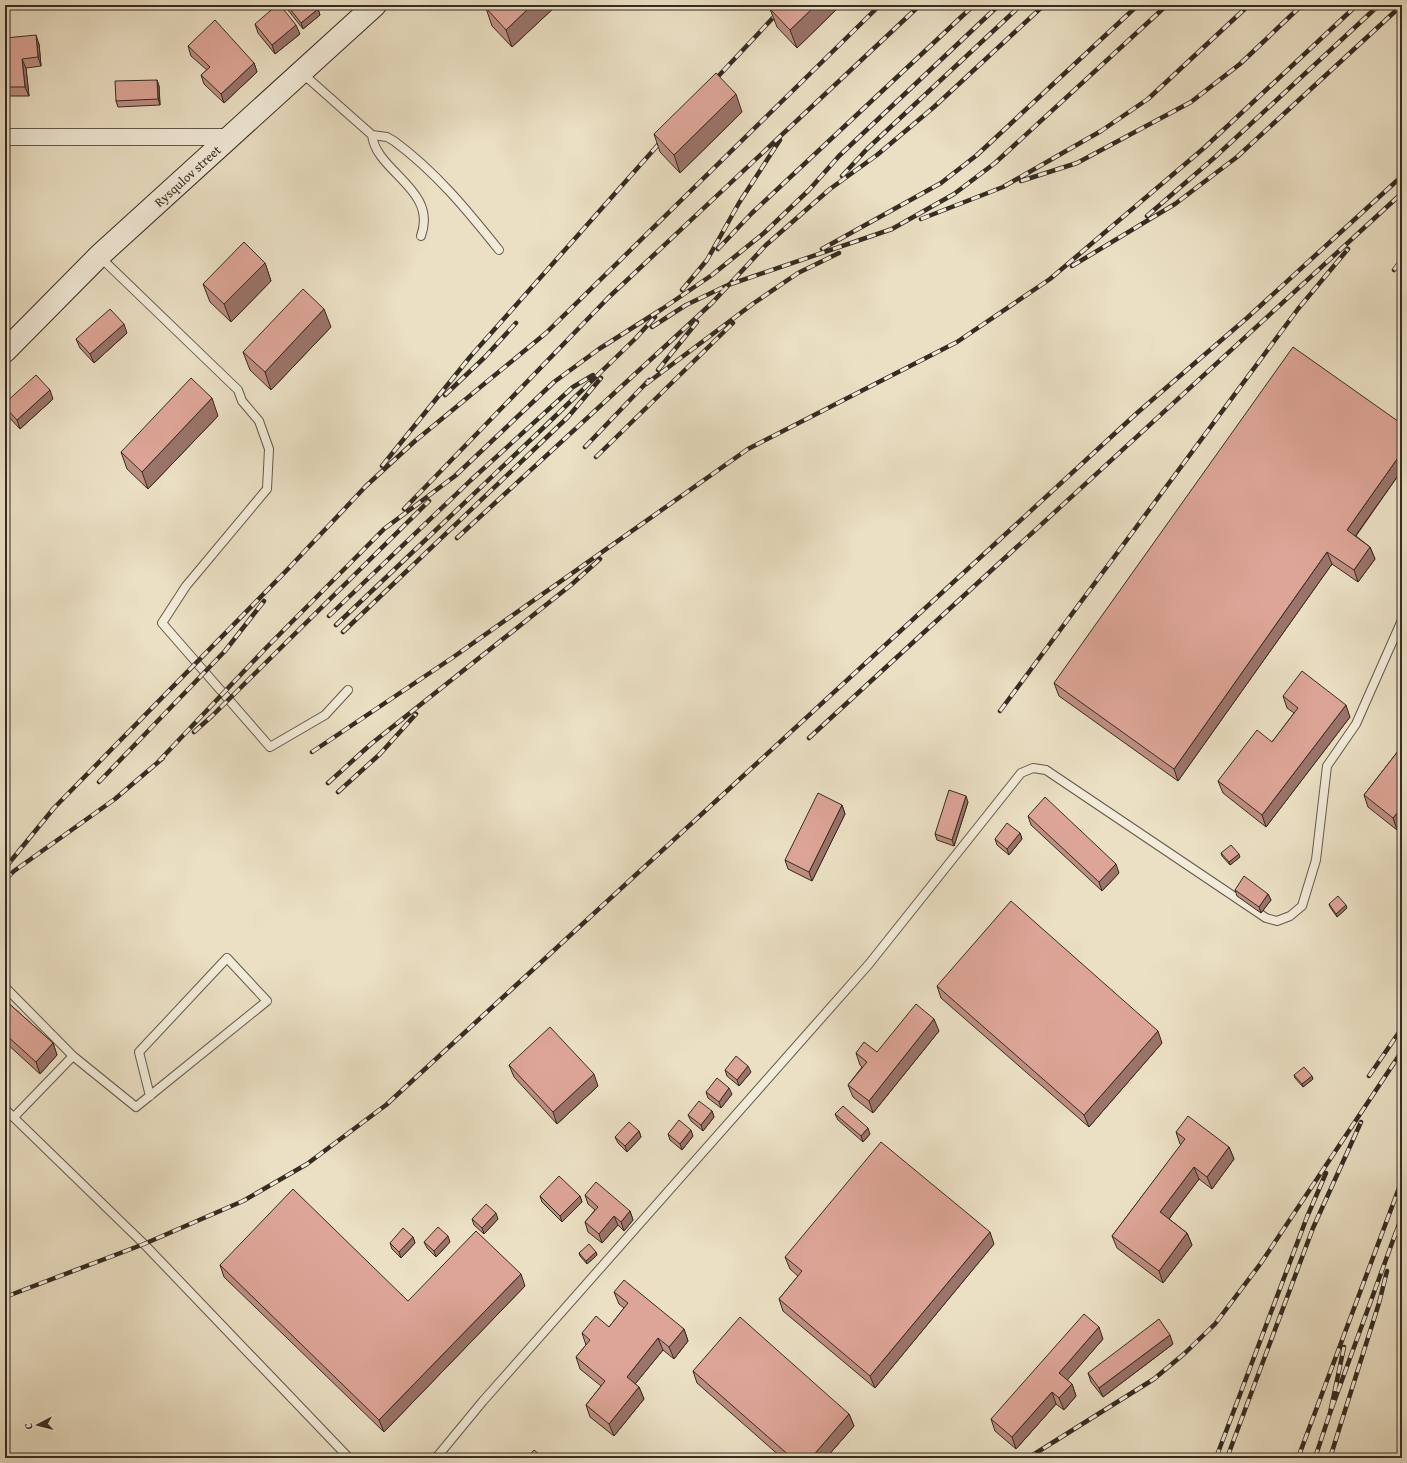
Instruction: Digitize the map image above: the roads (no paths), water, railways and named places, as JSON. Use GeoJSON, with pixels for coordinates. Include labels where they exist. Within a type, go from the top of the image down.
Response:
{"type":"FeatureCollection","features":[{"type":"Feature","properties":{"kind":"street","name":"Rysqulov street"},"geometry":{"type":"LineString","coordinates":[[5,351],[98,256],[375,5]]}},
{"type":"Feature","properties":{"kind":"street"},"geometry":{"type":"LineString","coordinates":[[5,137],[228,137]]}},
{"type":"Feature","properties":{"kind":"lane"},"geometry":{"type":"LineString","coordinates":[[301,72],[372,135],[387,137],[394,141],[438,178],[456,196],[499,250]]}},
{"type":"Feature","properties":{"kind":"lane"},"geometry":{"type":"LineString","coordinates":[[372,135],[375,149],[416,196],[424,218],[425,227],[421,236]]}},
{"type":"Feature","properties":{"kind":"lane"},"geometry":{"type":"LineString","coordinates":[[98,256],[238,390],[242,401],[259,421],[269,449],[267,489],[186,586],[162,622],[270,747],[326,715],[348,690]]}},
{"type":"Feature","properties":{"kind":"lane"},"geometry":{"type":"LineString","coordinates":[[436,1458],[483,1401],[869,964],[1021,773],[1033,768],[1046,770],[1266,918],[1276,921],[1290,916],[1302,906],[1316,860],[1327,766],[1356,724],[1402,620]]}},
{"type":"Feature","properties":{"kind":"lane"},"geometry":{"type":"LineString","coordinates":[[5,987],[73,1056],[136,1107],[150,1096],[267,1001],[227,958],[139,1052],[150,1096]]}},
{"type":"Feature","properties":{"kind":"lane"},"geometry":{"type":"LineString","coordinates":[[14,1118],[73,1056]]}},
{"type":"Feature","properties":{"kind":"lane"},"geometry":{"type":"LineString","coordinates":[[5,1109],[144,1244],[349,1458]]}},
{"type":"Feature","properties":{"kind":"railway"},"geometry":{"type":"LineString","coordinates":[[711,84],[785,5]]}},
{"type":"Feature","properties":{"kind":"railway"},"geometry":{"type":"LineString","coordinates":[[5,868],[54,808],[287,570],[366,486],[415,441],[546,333],[880,5]]}},
{"type":"Feature","properties":{"kind":"railway"},"geometry":{"type":"LineString","coordinates":[[404,509],[608,298],[920,5]]}},
{"type":"Feature","properties":{"kind":"railway"},"geometry":{"type":"LineString","coordinates":[[718,249],[752,213],[974,5]]}},
{"type":"Feature","properties":{"kind":"railway"},"geometry":{"type":"LineString","coordinates":[[159,761],[265,649],[384,529],[455,476],[554,382],[599,349],[712,275],[764,233],[809,190],[839,156],[999,5]]}},
{"type":"Feature","properties":{"kind":"railway"},"geometry":{"type":"LineString","coordinates":[[842,176],[867,149],[1021,5]]}},
{"type":"Feature","properties":{"kind":"railway"},"geometry":{"type":"LineString","coordinates":[[457,538],[712,303],[766,245],[830,189],[877,155],[934,107],[1044,5]]}},
{"type":"Feature","properties":{"kind":"railway"},"geometry":{"type":"LineString","coordinates":[[822,249],[941,183],[977,155],[1138,5]]}},
{"type":"Feature","properties":{"kind":"railway"},"geometry":{"type":"LineString","coordinates":[[652,327],[686,305],[728,285],[892,229],[954,194],[995,163],[1167,5]]}},
{"type":"Feature","properties":{"kind":"railway"},"geometry":{"type":"LineString","coordinates":[[921,219],[1003,187],[1101,131],[1148,99],[1249,5]]}},
{"type":"Feature","properties":{"kind":"railway"},"geometry":{"type":"LineString","coordinates":[[1021,181],[1077,163],[1191,102],[1240,64],[1302,5]]}},
{"type":"Feature","properties":{"kind":"railway"},"geometry":{"type":"LineString","coordinates":[[312,752],[452,658],[748,449],[957,342],[1050,279],[1204,148],[1357,5]]}},
{"type":"Feature","properties":{"kind":"railway"},"geometry":{"type":"LineString","coordinates":[[1147,216],[1214,158],[1379,5]]}},
{"type":"Feature","properties":{"kind":"railway"},"geometry":{"type":"LineString","coordinates":[[1072,266],[1175,204],[1237,157],[1402,5]]}},
{"type":"Feature","properties":{"kind":"railway"},"geometry":{"type":"LineString","coordinates":[[382,466],[470,357],[665,137]]}},
{"type":"Feature","properties":{"kind":"railway"},"geometry":{"type":"LineString","coordinates":[[682,290],[707,260],[739,203],[780,140]]}},
{"type":"Feature","properties":{"kind":"railway"},"geometry":{"type":"LineString","coordinates":[[5,1297],[144,1244],[243,1201],[307,1164],[386,1105],[1137,413],[1247,318],[1402,176]]}},
{"type":"Feature","properties":{"kind":"railway"},"geometry":{"type":"LineString","coordinates":[[809,738],[1402,193]]}},
{"type":"Feature","properties":{"kind":"railway"},"geometry":{"type":"LineString","coordinates":[[1000,711],[1298,309],[1348,249]]}},
{"type":"Feature","properties":{"kind":"railway"},"geometry":{"type":"LineString","coordinates":[[646,384],[754,303],[798,273],[839,253]]}},
{"type":"Feature","properties":{"kind":"railway"},"geometry":{"type":"LineString","coordinates":[[1394,270],[1402,259]]}},
{"type":"Feature","properties":{"kind":"railway"},"geometry":{"type":"LineString","coordinates":[[336,625],[541,430],[636,338],[655,317]]}},
{"type":"Feature","properties":{"kind":"railway"},"geometry":{"type":"LineString","coordinates":[[658,370],[697,322]]}},
{"type":"Feature","properties":{"kind":"railway"},"geometry":{"type":"LineString","coordinates":[[445,395],[485,357],[516,323]]}},
{"type":"Feature","properties":{"kind":"railway"},"geometry":{"type":"LineString","coordinates":[[596,457],[733,323]]}},
{"type":"Feature","properties":{"kind":"railway"},"geometry":{"type":"LineString","coordinates":[[329,616],[471,480],[573,387],[593,375]]}},
{"type":"Feature","properties":{"kind":"railway"},"geometry":{"type":"LineString","coordinates":[[343,632],[568,417],[601,378]]}},
{"type":"Feature","properties":{"kind":"railway"},"geometry":{"type":"LineString","coordinates":[[585,447],[649,380]]}},
{"type":"Feature","properties":{"kind":"railway"},"geometry":{"type":"LineString","coordinates":[[194,732],[212,716],[429,501]]}},
{"type":"Feature","properties":{"kind":"railway"},"geometry":{"type":"LineString","coordinates":[[328,783],[371,744],[571,585],[600,559]]}},
{"type":"Feature","properties":{"kind":"railway"},"geometry":{"type":"LineString","coordinates":[[99,782],[225,651],[264,601]]}},
{"type":"Feature","properties":{"kind":"railway"},"geometry":{"type":"LineString","coordinates":[[338,792],[380,754],[416,714]]}},
{"type":"Feature","properties":{"kind":"railway"},"geometry":{"type":"LineString","coordinates":[[5,880],[14,871],[115,799],[163,758]]}},
{"type":"Feature","properties":{"kind":"railway"},"geometry":{"type":"LineString","coordinates":[[1369,1076],[1402,1028]]}},
{"type":"Feature","properties":{"kind":"railway"},"geometry":{"type":"LineString","coordinates":[[1028,1458],[1154,1379],[1185,1353],[1215,1324],[1261,1263],[1402,1051]]}},
{"type":"Feature","properties":{"kind":"railway"},"geometry":{"type":"LineString","coordinates":[[1227,1458],[1313,1228],[1361,1122]]}},
{"type":"Feature","properties":{"kind":"railway"},"geometry":{"type":"LineString","coordinates":[[1216,1458],[1307,1217],[1326,1173]]}},
{"type":"Feature","properties":{"kind":"railway"},"geometry":{"type":"LineString","coordinates":[[1298,1458],[1402,1180]]}},
{"type":"Feature","properties":{"kind":"railway"},"geometry":{"type":"LineString","coordinates":[[1395,1236],[1402,1215]]}},
{"type":"Feature","properties":{"kind":"railway"},"geometry":{"type":"LineString","coordinates":[[1344,1347],[1330,1413],[1396,1232]]}},
{"type":"Feature","properties":{"kind":"railway"},"geometry":{"type":"LineString","coordinates":[[1330,1458],[1379,1303],[1387,1271]]}},
{"type":"Feature","properties":{"kind":"railway"},"geometry":{"type":"LineString","coordinates":[[1315,1458],[1330,1413]]}}]}
